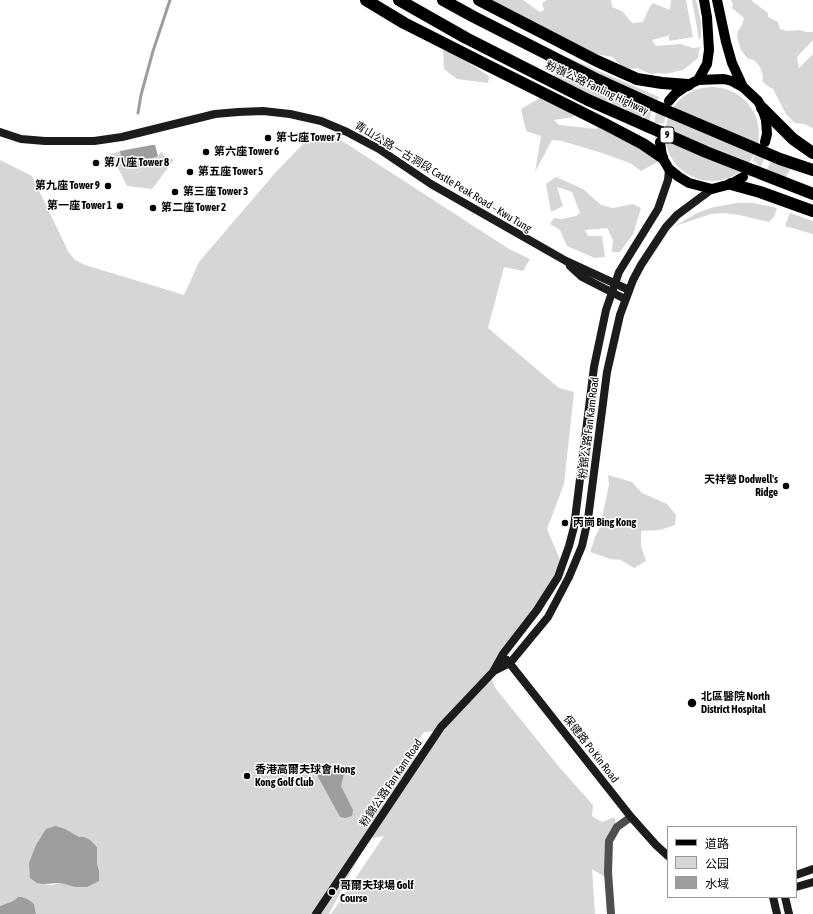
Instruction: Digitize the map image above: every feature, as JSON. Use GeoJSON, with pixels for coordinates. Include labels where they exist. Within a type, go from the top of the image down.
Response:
{"type":"FeatureCollection","features":[{"type":"Feature","properties":{"kind":"highway"},"geometry":{"type":"LineString","coordinates":[[366,0],[418,30],[607,124],[643,144],[662,157]]}},
{"type":"Feature","properties":{"kind":"highway","name":"粉嶺公路 Fanling Highway"},"geometry":{"type":"LineString","coordinates":[[399,0],[466,38],[588,100],[706,152],[813,194]]}},
{"type":"Feature","properties":{"kind":"highway","name":"粉嶺公路 Fanling Highway"},"geometry":{"type":"LineString","coordinates":[[443,0],[474,17],[653,105],[780,158],[813,170]]}},
{"type":"Feature","properties":{"kind":"highway"},"geometry":{"type":"LineString","coordinates":[[479,0],[597,61],[637,79],[662,84],[693,82]]}},
{"type":"Feature","properties":{"kind":"highway"},"geometry":{"type":"LineString","coordinates":[[762,108],[793,139],[813,153]]}},
{"type":"Feature","properties":{"kind":"highway"},"geometry":{"type":"LineString","coordinates":[[731,184],[760,192],[813,211]]}},
{"type":"Feature","properties":{"kind":"main road"},"geometry":{"type":"LineString","coordinates":[[669,101],[675,94],[693,82],[707,64],[710,50],[704,0]]}},
{"type":"Feature","properties":{"kind":"main road"},"geometry":{"type":"LineString","coordinates":[[717,0],[732,63],[743,87]]}},
{"type":"Feature","properties":{"kind":"main road"},"geometry":{"type":"LineString","coordinates":[[693,82],[724,79],[743,87],[758,101],[762,108],[766,120],[767,134],[765,142]]}},
{"type":"Feature","properties":{"kind":"main road","name":"青山公路－古洞段 Castle Peak Road – Kwu Tung"},"geometry":{"type":"LineString","coordinates":[[0,132],[21,139],[74,142],[94,141],[122,137],[215,114],[263,111],[290,114],[331,124],[379,149],[431,184],[487,217],[566,261],[629,290]]}},
{"type":"Feature","properties":{"kind":"main road"},"geometry":{"type":"LineString","coordinates":[[660,142],[662,157],[669,169],[689,183],[712,189],[731,184],[743,177]]}},
{"type":"Feature","properties":{"kind":"main road","name":"粉錦公路 Fan Kam Road"},"geometry":{"type":"LineString","coordinates":[[316,914],[441,728],[493,672],[503,654],[537,610],[558,577],[569,546],[579,495],[594,367],[603,322],[611,293],[619,272],[658,209],[668,180],[669,169]]}},
{"type":"Feature","properties":{"kind":"main road","name":"粉錦公路 Fan Kam Road"},"geometry":{"type":"LineString","coordinates":[[493,672],[510,663],[548,617],[569,577],[582,546],[588,520],[607,372],[620,315],[625,299],[640,265],[666,227],[677,215],[712,189]]}},
{"type":"Feature","properties":{"kind":"main road","name":"青山公路－古洞段 Castle Peak Road – Kwu Tung"},"geometry":{"type":"LineString","coordinates":[[566,261],[582,277],[625,299]]}},
{"type":"Feature","properties":{"kind":"main road","name":"保健路 Po Kin Road"},"geometry":{"type":"LineString","coordinates":[[503,654],[631,817],[667,855]]}},
{"type":"Feature","properties":{"kind":"main road"},"geometry":{"type":"LineString","coordinates":[[797,875],[813,869]]}},
{"type":"Feature","properties":{"kind":"main road"},"geometry":{"type":"LineString","coordinates":[[797,887],[813,882]]}},
{"type":"Feature","properties":{"kind":"main road"},"geometry":{"type":"LineString","coordinates":[[773,898],[777,914]]}},
{"type":"Feature","properties":{"kind":"main road"},"geometry":{"type":"LineString","coordinates":[[785,898],[789,914]]}},
{"type":"Feature","properties":{"kind":"street"},"geometry":{"type":"LineString","coordinates":[[611,914],[608,872],[609,841],[617,827],[631,817]]}},
{"type":"Feature","properties":{"kind":"green space"},"geometry":{"type":"Polygon","coordinates":[[[488,0],[523,0],[540,12],[544,10],[542,3],[547,0],[611,0],[612,7],[622,11],[632,23],[643,22],[649,8],[653,3],[670,10],[671,0],[686,0],[693,37],[669,41],[669,34],[667,36],[652,40],[656,46],[680,44],[693,48],[701,47],[698,58],[683,70],[665,74],[651,74],[637,68],[631,69],[621,66],[613,57],[589,53],[488,0]]]}},
{"type":"Feature","properties":{"kind":"green space"},"geometry":{"type":"Polygon","coordinates":[[[692,0],[696,0],[701,21],[701,38],[699,39],[692,0]]]}},
{"type":"Feature","properties":{"kind":"green space"},"geometry":{"type":"Polygon","coordinates":[[[730,0],[752,0],[768,13],[768,17],[778,22],[780,29],[787,31],[800,30],[813,32],[813,40],[797,57],[799,68],[813,54],[813,128],[804,124],[795,123],[786,114],[773,89],[762,81],[763,76],[760,67],[754,60],[748,59],[741,50],[737,37],[744,18],[732,8],[733,3],[730,0]]]}},
{"type":"Feature","properties":{"kind":"green space"},"geometry":{"type":"Polygon","coordinates":[[[443,50],[455,54],[489,76],[488,83],[457,79],[444,69],[443,50]]]}},
{"type":"Feature","properties":{"kind":"green space"},"geometry":{"type":"Polygon","coordinates":[[[569,58],[659,97],[651,113],[649,134],[547,84],[569,58]]]}},
{"type":"Feature","properties":{"kind":"green space"},"geometry":{"type":"Polygon","coordinates":[[[703,87],[721,87],[730,90],[746,100],[756,116],[759,125],[759,143],[756,152],[746,168],[730,178],[721,181],[703,181],[694,178],[678,168],[668,152],[665,143],[665,125],[668,116],[678,100],[694,90],[703,87]]]}},
{"type":"Feature","properties":{"kind":"green space"},"geometry":{"type":"Polygon","coordinates":[[[543,89],[580,107],[573,117],[554,120],[559,125],[597,129],[595,114],[628,130],[658,162],[641,171],[630,163],[602,153],[562,141],[552,140],[535,172],[541,136],[526,131],[521,109],[538,99],[543,89]]]}},
{"type":"Feature","properties":{"kind":"green space"},"geometry":{"type":"Polygon","coordinates":[[[333,135],[509,249],[530,259],[523,271],[504,267],[488,328],[559,388],[574,392],[564,484],[547,529],[561,562],[535,609],[488,672],[496,689],[560,768],[593,805],[592,816],[602,822],[615,817],[616,830],[610,844],[609,880],[592,869],[595,914],[331,914],[384,836],[368,839],[329,914],[36,914],[34,904],[22,897],[18,897],[13,901],[0,906],[0,160],[32,176],[68,251],[75,260],[85,265],[184,295],[199,262],[276,172],[304,143],[333,135]],[[442,731],[424,732],[411,755],[422,755],[442,731]],[[79,837],[37,883],[52,885],[60,883],[75,887],[99,870],[97,864],[97,847],[84,837],[79,837]]]}},
{"type":"Feature","properties":{"kind":"green space"},"geometry":{"type":"Polygon","coordinates":[[[774,150],[796,159],[780,188],[757,179],[766,171],[774,150]]]}},
{"type":"Feature","properties":{"kind":"green space"},"geometry":{"type":"Polygon","coordinates":[[[120,151],[122,162],[146,161],[158,156],[161,152],[165,156],[174,160],[152,189],[127,186],[111,154],[120,151]]]}},
{"type":"Feature","properties":{"kind":"green space"},"geometry":{"type":"Polygon","coordinates":[[[556,177],[583,189],[601,205],[613,208],[633,204],[641,208],[633,234],[620,252],[612,252],[613,240],[607,228],[585,230],[588,236],[602,236],[605,257],[595,258],[567,246],[560,230],[550,224],[554,218],[562,219],[576,216],[580,213],[572,192],[557,187],[563,206],[551,212],[546,184],[556,177]]]}},
{"type":"Feature","properties":{"kind":"green space"},"geometry":{"type":"Polygon","coordinates":[[[737,203],[753,203],[777,208],[774,217],[769,222],[724,213],[711,214],[675,226],[697,213],[714,207],[737,203]]]}},
{"type":"Feature","properties":{"kind":"green space"},"geometry":{"type":"Polygon","coordinates":[[[790,213],[813,221],[813,234],[785,226],[790,213]]]}},
{"type":"Feature","properties":{"kind":"green space"},"geometry":{"type":"Polygon","coordinates":[[[608,475],[632,482],[642,493],[667,504],[676,515],[675,525],[660,530],[641,531],[641,546],[646,561],[634,568],[621,560],[611,559],[590,552],[600,527],[609,485],[608,475]]]}},
{"type":"Feature","properties":{"kind":"water"},"geometry":{"type":"Polygon","coordinates":[[[155,145],[158,156],[146,161],[142,167],[126,167],[122,162],[120,151],[155,145]]]}},
{"type":"Feature","properties":{"kind":"water"},"geometry":{"type":"Polygon","coordinates":[[[331,765],[334,765],[336,769],[345,769],[341,786],[353,810],[352,816],[345,818],[340,817],[316,773],[331,765]]]}},
{"type":"Feature","properties":{"kind":"water"},"geometry":{"type":"Polygon","coordinates":[[[55,826],[65,829],[79,837],[84,837],[90,840],[97,847],[99,881],[87,887],[75,887],[60,883],[37,883],[30,878],[29,863],[36,845],[46,829],[55,826]]]}},
{"type":"Feature","properties":{"kind":"water"},"geometry":{"type":"Polygon","coordinates":[[[18,897],[29,900],[34,904],[36,914],[0,914],[0,906],[13,901],[18,897]]]}},
{"type":"Feature","properties":{"kind":"waterway"},"geometry":{"type":"LineString","coordinates":[[138,113],[141,95],[153,51],[170,0]]}},
{"type":"Feature","properties":{"kind":"tunnel"},"geometry":{"type":"LineString","coordinates":[[660,138],[660,117],[667,104]]}},
{"type":"Feature","properties":{"kind":"tunnel"},"geometry":{"type":"LineString","coordinates":[[746,174],[757,163],[765,144]]}},
{"type":"Feature","properties":{"kind":"place","name":"第七座 Tower 7"},"geometry":{"type":"Point","coordinates":[268,138]}},
{"type":"Feature","properties":{"kind":"place","name":"第六座 Tower 6"},"geometry":{"type":"Point","coordinates":[206,152]}},
{"type":"Feature","properties":{"kind":"place","name":"第八座 Tower 8"},"geometry":{"type":"Point","coordinates":[96,163]}},
{"type":"Feature","properties":{"kind":"place","name":"第五座 Tower 5"},"geometry":{"type":"Point","coordinates":[190,172]}},
{"type":"Feature","properties":{"kind":"place","name":"第九座 Tower 9"},"geometry":{"type":"Point","coordinates":[108,186]}},
{"type":"Feature","properties":{"kind":"place","name":"第三座 Tower 3"},"geometry":{"type":"Point","coordinates":[175,192]}},
{"type":"Feature","properties":{"kind":"place","name":"第一座 Tower 1"},"geometry":{"type":"Point","coordinates":[120,206]}},
{"type":"Feature","properties":{"kind":"place","name":"第二座 Tower 2"},"geometry":{"type":"Point","coordinates":[153,208]}},
{"type":"Feature","properties":{"kind":"place","name":"天祥營 Dodwell's Ridge"},"geometry":{"type":"Point","coordinates":[786,486]}},
{"type":"Feature","properties":{"kind":"place","name":"丙崗 Bing Kong"},"geometry":{"type":"Point","coordinates":[565,523]}},
{"type":"Feature","properties":{"kind":"place","name":"北區醫院 North District Hospital"},"geometry":{"type":"Point","coordinates":[692,703]}},
{"type":"Feature","properties":{"kind":"place","name":"香港高爾夫球會 Hong Kong Golf Club"},"geometry":{"type":"Point","coordinates":[247,776]}},
{"type":"Feature","properties":{"kind":"place","name":"哥爾夫球場 Golf Course"},"geometry":{"type":"Point","coordinates":[332,892]}}]}
